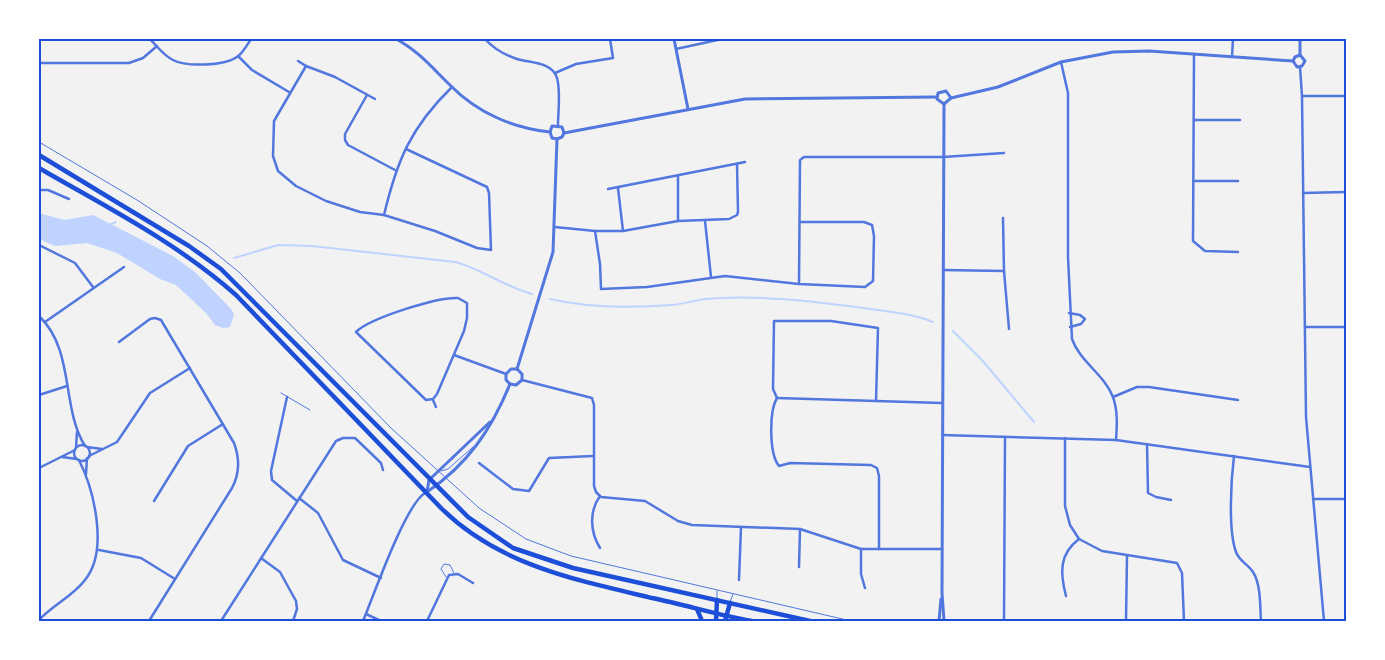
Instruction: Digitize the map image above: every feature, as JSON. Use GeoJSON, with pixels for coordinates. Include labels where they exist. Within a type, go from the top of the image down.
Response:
{"type":"FeatureCollection","features":[{"type":"Feature","properties":{"kind":"main road"},"geometry":{"type":"LineString","coordinates":[[39,154],[189,246],[221,269],[435,486],[477,525],[499,540],[523,552],[573,568],[810,621]]}},
{"type":"Feature","properties":{"kind":"main road"},"geometry":{"type":"LineString","coordinates":[[39,168],[173,246],[208,271],[236,295],[463,529],[505,555],[541,569],[592,584],[696,608],[717,614],[725,619],[752,621]]}},
{"type":"Feature","properties":{"kind":"main road"},"geometry":{"type":"LineString","coordinates":[[716,621],[717,600]]}},
{"type":"Feature","properties":{"kind":"main road"},"geometry":{"type":"LineString","coordinates":[[725,619],[730,602]]}},
{"type":"Feature","properties":{"kind":"main road"},"geometry":{"type":"LineString","coordinates":[[696,608],[702,621]]}},
{"type":"Feature","properties":{"kind":"street"},"geometry":{"type":"LineString","coordinates":[[150,39],[168,57],[183,63],[223,63],[238,56],[251,39]]}},
{"type":"Feature","properties":{"kind":"street"},"geometry":{"type":"LineString","coordinates":[[396,39],[428,62],[452,87],[475,106],[496,118],[532,130],[550,132]]}},
{"type":"Feature","properties":{"kind":"street"},"geometry":{"type":"LineString","coordinates":[[485,39],[500,51],[516,58],[545,66],[555,74],[558,81],[558,125]]}},
{"type":"Feature","properties":{"kind":"street"},"geometry":{"type":"LineString","coordinates":[[555,74],[576,64],[613,58],[610,39]]}},
{"type":"Feature","properties":{"kind":"street"},"geometry":{"type":"LineString","coordinates":[[674,39],[688,109]]}},
{"type":"Feature","properties":{"kind":"street"},"geometry":{"type":"LineString","coordinates":[[676,49],[722,39]]}},
{"type":"Feature","properties":{"kind":"street"},"geometry":{"type":"LineString","coordinates":[[1232,39],[1232,57]]}},
{"type":"Feature","properties":{"kind":"street"},"geometry":{"type":"LineString","coordinates":[[1300,39],[1300,55],[1305,61],[1300,67],[1302,96],[1306,417],[1324,621]]}},
{"type":"Feature","properties":{"kind":"street"},"geometry":{"type":"LineString","coordinates":[[39,63],[129,63],[143,58],[157,46]]}},
{"type":"Feature","properties":{"kind":"street"},"geometry":{"type":"LineString","coordinates":[[944,621],[942,593],[942,403],[944,104],[951,98],[998,87],[1061,62],[1126,51],[1293,62],[1295,66],[1300,67]]}},
{"type":"Feature","properties":{"kind":"street"},"geometry":{"type":"LineString","coordinates":[[1194,54],[1193,236],[1195,243],[1205,251],[1238,252]]}},
{"type":"Feature","properties":{"kind":"street"},"geometry":{"type":"LineString","coordinates":[[1293,62],[1295,57],[1300,55]]}},
{"type":"Feature","properties":{"kind":"street"},"geometry":{"type":"LineString","coordinates":[[238,56],[252,70],[289,92]]}},
{"type":"Feature","properties":{"kind":"street"},"geometry":{"type":"LineString","coordinates":[[298,61],[335,77],[375,99]]}},
{"type":"Feature","properties":{"kind":"street"},"geometry":{"type":"LineString","coordinates":[[1061,62],[1068,93],[1070,328],[1075,349],[1108,387],[1113,397],[1116,408],[1116,440]]}},
{"type":"Feature","properties":{"kind":"street"},"geometry":{"type":"LineString","coordinates":[[306,66],[289,92],[274,122],[273,156],[278,171],[296,186],[326,201],[360,212],[384,215],[434,231],[477,248],[491,250],[489,194],[487,187],[406,149]]}},
{"type":"Feature","properties":{"kind":"street"},"geometry":{"type":"LineString","coordinates":[[384,215],[395,170],[406,149],[425,116],[452,87]]}},
{"type":"Feature","properties":{"kind":"street"},"geometry":{"type":"LineString","coordinates":[[936,97],[940,91],[944,90],[950,93],[951,98]]}},
{"type":"Feature","properties":{"kind":"street"},"geometry":{"type":"LineString","coordinates":[[367,95],[345,134],[345,140],[348,144],[395,170]]}},
{"type":"Feature","properties":{"kind":"street"},"geometry":{"type":"LineString","coordinates":[[1302,96],[1346,96]]}},
{"type":"Feature","properties":{"kind":"street"},"geometry":{"type":"LineString","coordinates":[[564,133],[562,127],[558,125],[552,126],[550,132],[552,138],[557,139],[562,137],[564,133],[753,98],[936,97]]}},
{"type":"Feature","properties":{"kind":"street"},"geometry":{"type":"LineString","coordinates":[[936,97],[938,102],[944,104]]}},
{"type":"Feature","properties":{"kind":"street"},"geometry":{"type":"LineString","coordinates":[[1194,120],[1240,120]]}},
{"type":"Feature","properties":{"kind":"street"},"geometry":{"type":"LineString","coordinates":[[517,368],[550,267],[555,227],[557,139]]}},
{"type":"Feature","properties":{"kind":"street"},"geometry":{"type":"LineString","coordinates":[[799,284],[800,160],[804,157],[943,157],[1004,153]]}},
{"type":"Feature","properties":{"kind":"street"},"geometry":{"type":"LineString","coordinates":[[608,189],[745,162]]}},
{"type":"Feature","properties":{"kind":"street"},"geometry":{"type":"LineString","coordinates":[[555,227],[594,231],[623,231],[678,222],[729,219],[737,215],[737,164]]}},
{"type":"Feature","properties":{"kind":"street"},"geometry":{"type":"LineString","coordinates":[[678,176],[678,222]]}},
{"type":"Feature","properties":{"kind":"street"},"geometry":{"type":"LineString","coordinates":[[1193,181],[1238,181]]}},
{"type":"Feature","properties":{"kind":"street"},"geometry":{"type":"LineString","coordinates":[[618,188],[623,231]]}},
{"type":"Feature","properties":{"kind":"street"},"geometry":{"type":"LineString","coordinates":[[39,190],[48,190],[69,199]]}},
{"type":"Feature","properties":{"kind":"street"},"geometry":{"type":"LineString","coordinates":[[1303,193],[1346,192]]}},
{"type":"Feature","properties":{"kind":"street"},"geometry":{"type":"LineString","coordinates":[[1003,218],[1004,271],[1009,329]]}},
{"type":"Feature","properties":{"kind":"street"},"geometry":{"type":"LineString","coordinates":[[705,221],[711,277]]}},
{"type":"Feature","properties":{"kind":"street"},"geometry":{"type":"LineString","coordinates":[[594,231],[600,264],[601,289],[647,287],[711,277],[865,287],[873,281],[874,236],[872,225],[864,222],[800,222]]}},
{"type":"Feature","properties":{"kind":"street"},"geometry":{"type":"LineString","coordinates":[[39,245],[75,263],[93,287]]}},
{"type":"Feature","properties":{"kind":"street"},"geometry":{"type":"LineString","coordinates":[[45,322],[124,267]]}},
{"type":"Feature","properties":{"kind":"street"},"geometry":{"type":"LineString","coordinates":[[943,270],[1004,271]]}},
{"type":"Feature","properties":{"kind":"street"},"geometry":{"type":"LineString","coordinates":[[433,399],[426,400],[421,398],[356,332],[365,324],[436,301],[458,298],[467,303],[466,324],[454,355],[433,399],[436,408]]}},
{"type":"Feature","properties":{"kind":"street"},"geometry":{"type":"LineString","coordinates":[[157,318],[158,313]]}},
{"type":"Feature","properties":{"kind":"street"},"geometry":{"type":"LineString","coordinates":[[1069,313],[1080,315],[1084,319],[1081,324],[1070,328]]}},
{"type":"Feature","properties":{"kind":"street"},"geometry":{"type":"LineString","coordinates":[[39,316],[45,322],[58,344],[77,432],[86,447],[88,457],[86,474]]}},
{"type":"Feature","properties":{"kind":"street"},"geometry":{"type":"LineString","coordinates":[[119,342],[150,319],[157,318],[163,322],[238,452],[239,464],[236,480],[149,621]]}},
{"type":"Feature","properties":{"kind":"street"},"geometry":{"type":"LineString","coordinates":[[876,401],[878,328],[831,320],[774,321],[773,389],[776,398],[772,441],[774,458],[778,466],[790,463],[874,466],[879,476],[879,549]]}},
{"type":"Feature","properties":{"kind":"street"},"geometry":{"type":"LineString","coordinates":[[1305,327],[1346,327]]}},
{"type":"Feature","properties":{"kind":"street"},"geometry":{"type":"LineString","coordinates":[[454,355],[506,374]]}},
{"type":"Feature","properties":{"kind":"street"},"geometry":{"type":"LineString","coordinates":[[62,457],[78,459],[88,457],[114,444],[121,438],[150,393],[190,368]]}},
{"type":"Feature","properties":{"kind":"street"},"geometry":{"type":"LineString","coordinates":[[517,368],[511,369],[506,374],[506,380],[510,384],[516,385],[522,380]]}},
{"type":"Feature","properties":{"kind":"street"},"geometry":{"type":"LineString","coordinates":[[517,368],[522,374],[522,380]]}},
{"type":"Feature","properties":{"kind":"street"},"geometry":{"type":"LineString","coordinates":[[522,380],[592,398],[594,405],[594,486],[600,496],[608,499],[645,501],[678,521],[692,525],[800,529],[861,549],[942,549]]}},
{"type":"Feature","properties":{"kind":"street"},"geometry":{"type":"LineString","coordinates":[[363,621],[409,513],[419,496],[435,486],[479,444],[488,431],[510,384]]}},
{"type":"Feature","properties":{"kind":"street"},"geometry":{"type":"LineString","coordinates":[[39,395],[67,386]]}},
{"type":"Feature","properties":{"kind":"street"},"geometry":{"type":"LineString","coordinates":[[1113,397],[1137,387],[1150,387],[1238,400]]}},
{"type":"Feature","properties":{"kind":"street"},"geometry":{"type":"LineString","coordinates":[[287,397],[270,471],[272,480],[318,513],[343,560],[381,578]]}},
{"type":"Feature","properties":{"kind":"street"},"geometry":{"type":"LineString","coordinates":[[776,398],[942,403]]}},
{"type":"Feature","properties":{"kind":"street"},"geometry":{"type":"LineString","coordinates":[[427,492],[429,480],[491,422]]}},
{"type":"Feature","properties":{"kind":"street"},"geometry":{"type":"LineString","coordinates":[[154,501],[188,446],[223,424]]}},
{"type":"Feature","properties":{"kind":"street"},"geometry":{"type":"LineString","coordinates":[[39,620],[85,581],[93,568],[99,550],[98,530],[86,474],[75,449],[77,432]]}},
{"type":"Feature","properties":{"kind":"street"},"geometry":{"type":"LineString","coordinates":[[942,435],[1116,440],[1310,467]]}},
{"type":"Feature","properties":{"kind":"street"},"geometry":{"type":"LineString","coordinates":[[1004,621],[1005,437]]}},
{"type":"Feature","properties":{"kind":"street"},"geometry":{"type":"LineString","coordinates":[[221,621],[332,445],[343,438],[355,438],[381,463],[383,470]]}},
{"type":"Feature","properties":{"kind":"street"},"geometry":{"type":"LineString","coordinates":[[1065,438],[1065,506],[1070,525],[1079,539],[1093,548],[1127,556],[1177,563],[1181,567],[1184,621]]}},
{"type":"Feature","properties":{"kind":"street"},"geometry":{"type":"LineString","coordinates":[[1147,444],[1148,493],[1170,500]]}},
{"type":"Feature","properties":{"kind":"street"},"geometry":{"type":"LineString","coordinates":[[39,468],[80,446],[102,449]]}},
{"type":"Feature","properties":{"kind":"street"},"geometry":{"type":"LineString","coordinates":[[479,463],[513,489],[529,492],[550,458],[593,456]]}},
{"type":"Feature","properties":{"kind":"street"},"geometry":{"type":"LineString","coordinates":[[1234,456],[1231,483],[1234,543],[1239,558],[1253,572],[1256,579],[1261,621]]}},
{"type":"Feature","properties":{"kind":"street"},"geometry":{"type":"LineString","coordinates":[[600,496],[593,507],[593,531],[600,548]]}},
{"type":"Feature","properties":{"kind":"street"},"geometry":{"type":"LineString","coordinates":[[1313,499],[1346,499]]}},
{"type":"Feature","properties":{"kind":"street"},"geometry":{"type":"LineString","coordinates":[[739,580],[741,527]]}},
{"type":"Feature","properties":{"kind":"street"},"geometry":{"type":"LineString","coordinates":[[799,567],[800,529]]}},
{"type":"Feature","properties":{"kind":"street"},"geometry":{"type":"LineString","coordinates":[[1066,596],[1064,558],[1068,549],[1079,539]]}},
{"type":"Feature","properties":{"kind":"street"},"geometry":{"type":"LineString","coordinates":[[861,549],[861,574],[865,588]]}},
{"type":"Feature","properties":{"kind":"street"},"geometry":{"type":"LineString","coordinates":[[99,550],[141,558],[175,579]]}},
{"type":"Feature","properties":{"kind":"street"},"geometry":{"type":"LineString","coordinates":[[1126,621],[1127,556]]}},
{"type":"Feature","properties":{"kind":"street"},"geometry":{"type":"LineString","coordinates":[[261,558],[278,569],[296,601],[298,609],[293,621]]}},
{"type":"Feature","properties":{"kind":"street"},"geometry":{"type":"LineString","coordinates":[[426,621],[447,577],[454,573],[474,583]]}},
{"type":"Feature","properties":{"kind":"street"},"geometry":{"type":"LineString","coordinates":[[939,621],[942,593]]}},
{"type":"Feature","properties":{"kind":"street"},"geometry":{"type":"LineString","coordinates":[[366,614],[381,621]]}},
{"type":"Feature","properties":{"kind":"lane"},"geometry":{"type":"LineString","coordinates":[[39,142],[137,200],[222,257],[392,428],[490,518],[538,545],[571,556],[851,621]]}},
{"type":"Feature","properties":{"kind":"lane"},"geometry":{"type":"LineString","coordinates":[[281,393],[310,410]]}},
{"type":"Feature","properties":{"kind":"lane"},"geometry":{"type":"LineString","coordinates":[[445,477],[448,469],[467,451],[479,444]]}},
{"type":"Feature","properties":{"kind":"lane"},"geometry":{"type":"LineString","coordinates":[[438,471],[448,469]]}},
{"type":"Feature","properties":{"kind":"lane"},"geometry":{"type":"LineString","coordinates":[[447,577],[441,569],[442,565],[450,566],[454,573]]}},
{"type":"Feature","properties":{"kind":"lane"},"geometry":{"type":"LineString","coordinates":[[717,590],[717,600]]}},
{"type":"Feature","properties":{"kind":"lane"},"geometry":{"type":"LineString","coordinates":[[730,602],[733,594]]}},
{"type":"Feature","properties":{"kind":"water"},"geometry":{"type":"Polygon","coordinates":[[[39,213],[64,220],[93,215],[173,256],[196,273],[232,310],[234,315],[230,327],[223,328],[215,325],[206,313],[176,285],[160,279],[117,253],[87,243],[55,246],[39,239],[39,213]]]}},
{"type":"Feature","properties":{"kind":"waterway"},"geometry":{"type":"LineString","coordinates":[[109,225],[116,222]]}},
{"type":"Feature","properties":{"kind":"waterway"},"geometry":{"type":"LineString","coordinates":[[234,258],[278,245],[312,246],[455,262],[532,294]]}},
{"type":"Feature","properties":{"kind":"waterway"},"geometry":{"type":"LineString","coordinates":[[550,299],[595,306],[642,307],[725,298],[767,298],[809,301],[886,311],[910,315],[933,322]]}},
{"type":"Feature","properties":{"kind":"waterway"},"geometry":{"type":"LineString","coordinates":[[953,331],[982,360],[1034,422]]}}]}
